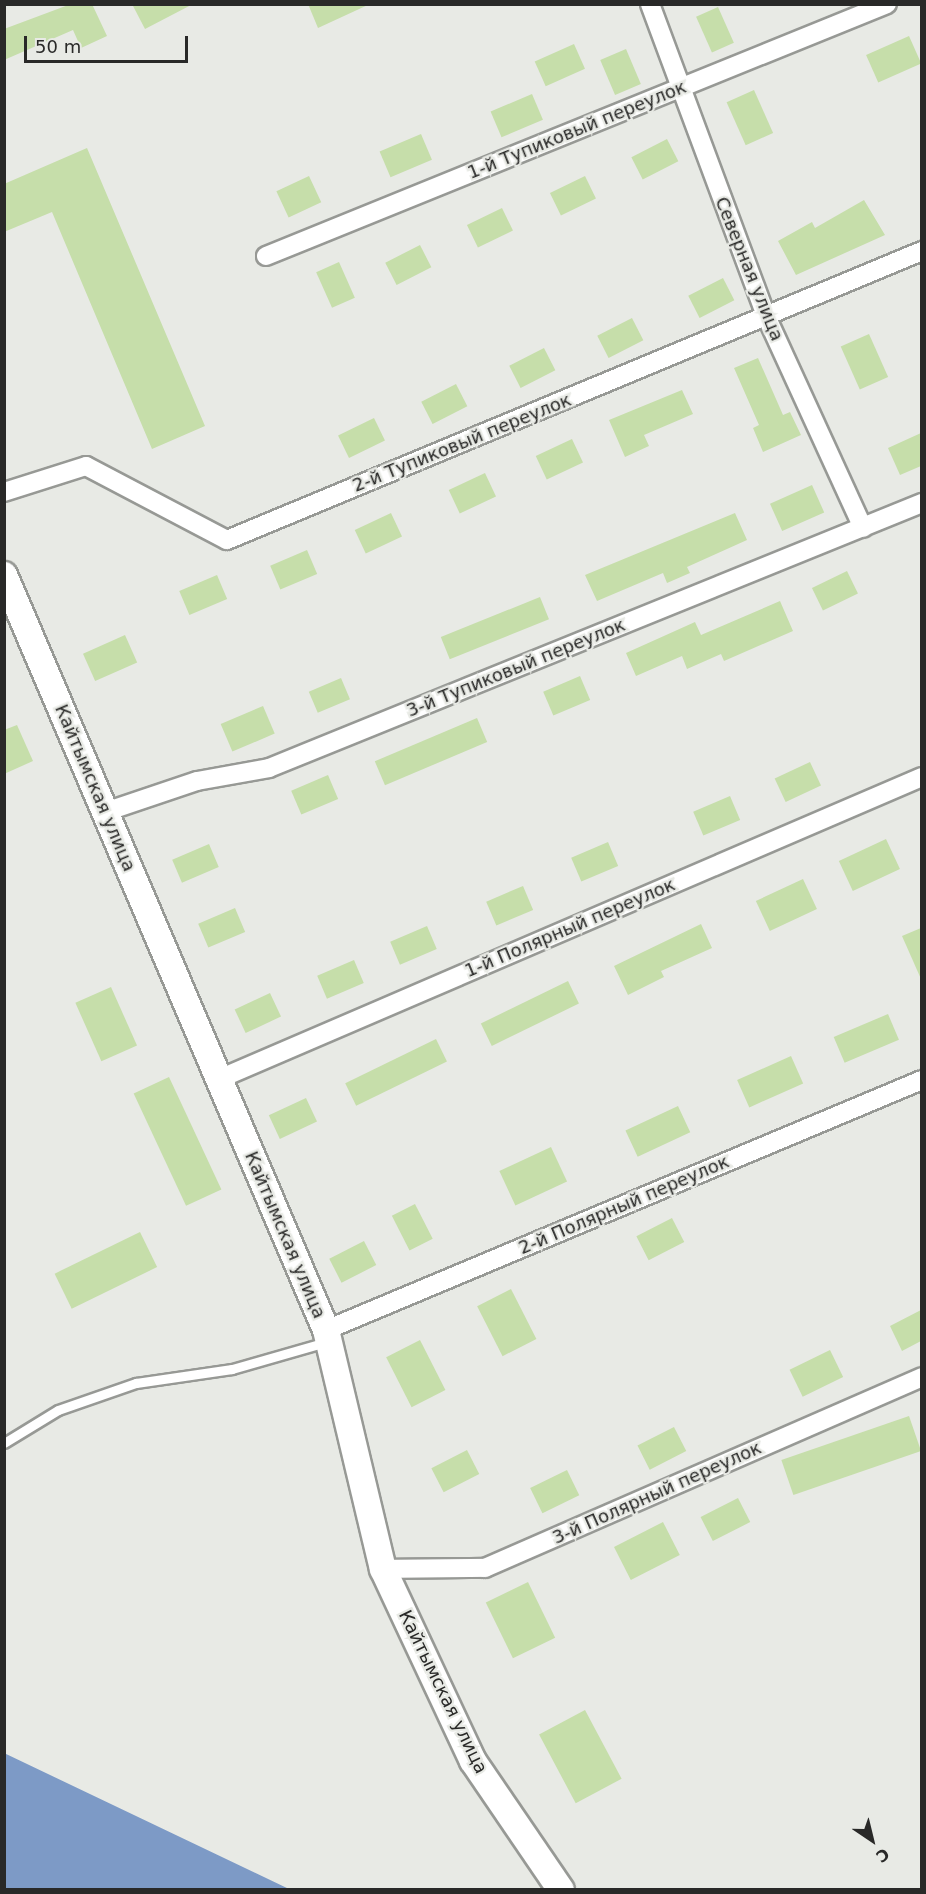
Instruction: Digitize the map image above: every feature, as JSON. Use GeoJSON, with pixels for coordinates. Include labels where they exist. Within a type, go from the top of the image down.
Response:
{"type":"FeatureCollection","features":[{"type":"Feature","properties":{"kind":"street","name":"Северная улица"},"geometry":{"type":"LineString","coordinates":[[650,4],[679,89],[766,316],[863,528]]}},
{"type":"Feature","properties":{"kind":"street","name":"1-й Тупиковый переулок"},"geometry":{"type":"LineString","coordinates":[[266,256],[887,4]]}},
{"type":"Feature","properties":{"kind":"street","name":"2-й Тупиковый переулок"},"geometry":{"type":"LineString","coordinates":[[4,492],[86,466],[227,540],[921,251]]}},
{"type":"Feature","properties":{"kind":"street","name":"3-й Тупиковый переулок"},"geometry":{"type":"LineString","coordinates":[[105,813],[198,781],[269,768],[921,503]]}},
{"type":"Feature","properties":{"kind":"street","name":"Кайтымская улица"},"geometry":{"type":"LineString","coordinates":[[4,574],[327,1336],[383,1569],[473,1761],[561,1890]]}},
{"type":"Feature","properties":{"kind":"street","name":"1-й Полярный переулок"},"geometry":{"type":"LineString","coordinates":[[219,1079],[921,777]]}},
{"type":"Feature","properties":{"kind":"street","name":"2-й Полярный переулок"},"geometry":{"type":"LineString","coordinates":[[327,1336],[921,1080]]}},
{"type":"Feature","properties":{"kind":"street","name":"3-й Полярный переулок"},"geometry":{"type":"LineString","coordinates":[[383,1569],[485,1568],[921,1377]]}},
{"type":"Feature","properties":{"kind":"lane"},"geometry":{"type":"LineString","coordinates":[[4,1443],[58,1410],[136,1383],[232,1369],[327,1336]]}},
{"type":"Feature","properties":{"kind":"water"},"geometry":{"type":"Polygon","coordinates":[[[4,1753],[289,1889],[5,1889],[4,1753]]]}},
{"type":"Feature","properties":{"kind":"building"},"geometry":{"type":"Polygon","coordinates":[[[71,4],[92,4],[107,36],[81,48],[73,30],[4,60],[4,29],[71,4]]]}},
{"type":"Feature","properties":{"kind":"building"},"geometry":{"type":"Polygon","coordinates":[[[132,4],[193,4],[145,29],[132,4]]]}},
{"type":"Feature","properties":{"kind":"building"},"geometry":{"type":"Polygon","coordinates":[[[308,4],[370,4],[318,28],[308,4]]]}},
{"type":"Feature","properties":{"kind":"building"},"geometry":{"type":"Polygon","coordinates":[[[718,7],[734,43],[712,52],[696,17],[718,7]]]}},
{"type":"Feature","properties":{"kind":"building"},"geometry":{"type":"Polygon","coordinates":[[[909,36],[921,63],[878,83],[866,55],[909,36]]]}},
{"type":"Feature","properties":{"kind":"building"},"geometry":{"type":"Polygon","coordinates":[[[574,44],[585,69],[546,86],[535,61],[574,44]]]}},
{"type":"Feature","properties":{"kind":"building"},"geometry":{"type":"Polygon","coordinates":[[[626,49],[641,84],[615,95],[600,60],[626,49]]]}},
{"type":"Feature","properties":{"kind":"building"},"geometry":{"type":"Polygon","coordinates":[[[754,90],[773,133],[746,145],[727,102],[754,90]]]}},
{"type":"Feature","properties":{"kind":"building"},"geometry":{"type":"Polygon","coordinates":[[[532,94],[543,120],[502,137],[491,112],[532,94]]]}},
{"type":"Feature","properties":{"kind":"building"},"geometry":{"type":"Polygon","coordinates":[[[421,134],[432,160],[391,177],[380,152],[421,134]]]}},
{"type":"Feature","properties":{"kind":"building"},"geometry":{"type":"Polygon","coordinates":[[[667,139],[678,161],[643,179],[631,157],[667,139]]]}},
{"type":"Feature","properties":{"kind":"building"},"geometry":{"type":"Polygon","coordinates":[[[87,148],[205,426],[152,449],[52,212],[4,232],[4,184],[87,148]]]}},
{"type":"Feature","properties":{"kind":"building"},"geometry":{"type":"Polygon","coordinates":[[[309,176],[321,202],[289,217],[276,191],[309,176]]]}},
{"type":"Feature","properties":{"kind":"building"},"geometry":{"type":"Polygon","coordinates":[[[585,176],[596,198],[561,216],[550,193],[585,176]]]}},
{"type":"Feature","properties":{"kind":"building"},"geometry":{"type":"Polygon","coordinates":[[[864,200],[885,235],[796,275],[778,241],[812,222],[815,228],[864,200]]]}},
{"type":"Feature","properties":{"kind":"building"},"geometry":{"type":"Polygon","coordinates":[[[502,208],[513,230],[478,248],[467,225],[502,208]]]}},
{"type":"Feature","properties":{"kind":"building"},"geometry":{"type":"Polygon","coordinates":[[[420,245],[431,267],[397,285],[385,263],[420,245]]]}},
{"type":"Feature","properties":{"kind":"building"},"geometry":{"type":"Polygon","coordinates":[[[339,262],[355,298],[332,308],[316,272],[339,262]]]}},
{"type":"Feature","properties":{"kind":"building"},"geometry":{"type":"Polygon","coordinates":[[[723,278],[734,300],[700,318],[688,296],[723,278]]]}},
{"type":"Feature","properties":{"kind":"building"},"geometry":{"type":"Polygon","coordinates":[[[632,318],[643,340],[609,358],[597,336],[632,318]]]}},
{"type":"Feature","properties":{"kind":"building"},"geometry":{"type":"Polygon","coordinates":[[[869,334],[888,377],[860,390],[841,347],[869,334]]]}},
{"type":"Feature","properties":{"kind":"building"},"geometry":{"type":"Polygon","coordinates":[[[544,348],[555,370],[521,388],[509,366],[544,348]]]}},
{"type":"Feature","properties":{"kind":"building"},"geometry":{"type":"Polygon","coordinates":[[[758,358],[783,415],[790,412],[801,435],[763,452],[753,428],[759,425],[734,368],[758,358]]]}},
{"type":"Feature","properties":{"kind":"building"},"geometry":{"type":"Polygon","coordinates":[[[456,384],[467,406],[433,424],[421,402],[456,384]]]}},
{"type":"Feature","properties":{"kind":"building"},"geometry":{"type":"Polygon","coordinates":[[[682,390],[693,414],[644,435],[649,446],[625,457],[609,420],[682,390]]]}},
{"type":"Feature","properties":{"kind":"building"},"geometry":{"type":"Polygon","coordinates":[[[374,418],[385,440],[349,458],[338,436],[374,418]]]}},
{"type":"Feature","properties":{"kind":"building"},"geometry":{"type":"Polygon","coordinates":[[[921,433],[921,466],[900,475],[888,448],[921,433]]]}},
{"type":"Feature","properties":{"kind":"building"},"geometry":{"type":"Polygon","coordinates":[[[572,439],[583,463],[547,479],[536,456],[572,439]]]}},
{"type":"Feature","properties":{"kind":"building"},"geometry":{"type":"Polygon","coordinates":[[[485,473],[496,497],[460,513],[449,490],[485,473]]]}},
{"type":"Feature","properties":{"kind":"building"},"geometry":{"type":"Polygon","coordinates":[[[812,485],[824,512],[782,531],[770,504],[812,485]]]}},
{"type":"Feature","properties":{"kind":"building"},"geometry":{"type":"Polygon","coordinates":[[[391,513],[402,537],[366,553],[355,530],[391,513]]]}},
{"type":"Feature","properties":{"kind":"building"},"geometry":{"type":"Polygon","coordinates":[[[735,513],[747,540],[687,567],[690,573],[667,583],[663,573],[597,601],[585,575],[735,513]]]}},
{"type":"Feature","properties":{"kind":"building"},"geometry":{"type":"Polygon","coordinates":[[[307,550],[317,574],[280,590],[270,566],[307,550]]]}},
{"type":"Feature","properties":{"kind":"building"},"geometry":{"type":"Polygon","coordinates":[[[847,571],[858,593],[823,611],[812,588],[847,571]]]}},
{"type":"Feature","properties":{"kind":"building"},"geometry":{"type":"Polygon","coordinates":[[[217,575],[227,599],[189,615],[179,591],[217,575]]]}},
{"type":"Feature","properties":{"kind":"building"},"geometry":{"type":"Polygon","coordinates":[[[540,597],[549,619],[450,659],[441,637],[540,597]]]}},
{"type":"Feature","properties":{"kind":"building"},"geometry":{"type":"Polygon","coordinates":[[[780,601],[793,631],[724,661],[721,654],[687,669],[682,656],[636,676],[626,653],[695,622],[701,635],[780,601]]]}},
{"type":"Feature","properties":{"kind":"building"},"geometry":{"type":"Polygon","coordinates":[[[125,635],[137,662],[95,681],[83,654],[125,635]]]}},
{"type":"Feature","properties":{"kind":"building"},"geometry":{"type":"Polygon","coordinates":[[[580,676],[590,700],[553,716],[543,692],[580,676]]]}},
{"type":"Feature","properties":{"kind":"building"},"geometry":{"type":"Polygon","coordinates":[[[341,678],[350,699],[318,713],[309,692],[341,678]]]}},
{"type":"Feature","properties":{"kind":"building"},"geometry":{"type":"Polygon","coordinates":[[[263,706],[275,734],[232,752],[221,724],[263,706]]]}},
{"type":"Feature","properties":{"kind":"building"},"geometry":{"type":"Polygon","coordinates":[[[477,718],[487,742],[385,785],[375,761],[477,718]]]}},
{"type":"Feature","properties":{"kind":"building"},"geometry":{"type":"Polygon","coordinates":[[[17,725],[33,761],[4,774],[4,730],[17,725]]]}},
{"type":"Feature","properties":{"kind":"building"},"geometry":{"type":"Polygon","coordinates":[[[810,762],[821,786],[786,802],[775,778],[810,762]]]}},
{"type":"Feature","properties":{"kind":"building"},"geometry":{"type":"Polygon","coordinates":[[[328,775],[338,799],[301,815],[291,791],[328,775]]]}},
{"type":"Feature","properties":{"kind":"building"},"geometry":{"type":"Polygon","coordinates":[[[730,796],[740,820],[703,836],[693,812],[730,796]]]}},
{"type":"Feature","properties":{"kind":"building"},"geometry":{"type":"Polygon","coordinates":[[[886,839],[900,869],[853,891],[839,861],[886,839]]]}},
{"type":"Feature","properties":{"kind":"building"},"geometry":{"type":"Polygon","coordinates":[[[608,842],[618,866],[581,882],[571,858],[608,842]]]}},
{"type":"Feature","properties":{"kind":"building"},"geometry":{"type":"Polygon","coordinates":[[[209,844],[219,867],[182,883],[172,860],[209,844]]]}},
{"type":"Feature","properties":{"kind":"building"},"geometry":{"type":"Polygon","coordinates":[[[803,879],[817,909],[770,931],[756,901],[803,879]]]}},
{"type":"Feature","properties":{"kind":"building"},"geometry":{"type":"Polygon","coordinates":[[[523,886],[533,910],[496,926],[486,902],[523,886]]]}},
{"type":"Feature","properties":{"kind":"building"},"geometry":{"type":"Polygon","coordinates":[[[235,908],[245,932],[208,948],[198,924],[235,908]]]}},
{"type":"Feature","properties":{"kind":"building"},"geometry":{"type":"Polygon","coordinates":[[[701,924],[712,948],[661,971],[664,977],[628,995],[614,966],[701,924]]]}},
{"type":"Feature","properties":{"kind":"building"},"geometry":{"type":"Polygon","coordinates":[[[427,926],[437,949],[400,965],[390,942],[427,926]]]}},
{"type":"Feature","properties":{"kind":"building"},"geometry":{"type":"Polygon","coordinates":[[[921,928],[921,979],[902,936],[921,928]]]}},
{"type":"Feature","properties":{"kind":"building"},"geometry":{"type":"Polygon","coordinates":[[[354,960],[364,983],[327,999],[317,976],[354,960]]]}},
{"type":"Feature","properties":{"kind":"building"},"geometry":{"type":"Polygon","coordinates":[[[568,981],[579,1003],[492,1046],[481,1024],[568,981]]]}},
{"type":"Feature","properties":{"kind":"building"},"geometry":{"type":"Polygon","coordinates":[[[111,987],[137,1045],[101,1061],[75,1003],[111,987]]]}},
{"type":"Feature","properties":{"kind":"building"},"geometry":{"type":"Polygon","coordinates":[[[270,993],[281,1017],[246,1033],[235,1009],[270,993]]]}},
{"type":"Feature","properties":{"kind":"building"},"geometry":{"type":"Polygon","coordinates":[[[888,1014],[899,1040],[845,1063],[834,1037],[888,1014]]]}},
{"type":"Feature","properties":{"kind":"building"},"geometry":{"type":"Polygon","coordinates":[[[436,1039],[447,1061],[356,1106],[345,1083],[436,1039]]]}},
{"type":"Feature","properties":{"kind":"building"},"geometry":{"type":"Polygon","coordinates":[[[791,1056],[803,1083],[749,1107],[737,1080],[791,1056]]]}},
{"type":"Feature","properties":{"kind":"building"},"geometry":{"type":"Polygon","coordinates":[[[169,1077],[221,1189],[186,1206],[134,1093],[169,1077]]]}},
{"type":"Feature","properties":{"kind":"building"},"geometry":{"type":"Polygon","coordinates":[[[306,1098],[317,1122],[280,1139],[269,1115],[306,1098]]]}},
{"type":"Feature","properties":{"kind":"building"},"geometry":{"type":"Polygon","coordinates":[[[678,1106],[690,1132],[638,1157],[625,1131],[678,1106]]]}},
{"type":"Feature","properties":{"kind":"building"},"geometry":{"type":"Polygon","coordinates":[[[551,1147],[567,1181],[515,1206],[499,1171],[551,1147]]]}},
{"type":"Feature","properties":{"kind":"building"},"geometry":{"type":"Polygon","coordinates":[[[415,1204],[433,1239],[410,1251],[392,1216],[415,1204]]]}},
{"type":"Feature","properties":{"kind":"building"},"geometry":{"type":"Polygon","coordinates":[[[672,1218],[684,1242],[649,1260],[636,1236],[672,1218]]]}},
{"type":"Feature","properties":{"kind":"building"},"geometry":{"type":"Polygon","coordinates":[[[140,1232],[157,1267],[72,1309],[55,1274],[140,1232]]]}},
{"type":"Feature","properties":{"kind":"building"},"geometry":{"type":"Polygon","coordinates":[[[364,1241],[376,1265],[342,1283],[329,1259],[364,1241]]]}},
{"type":"Feature","properties":{"kind":"building"},"geometry":{"type":"Polygon","coordinates":[[[511,1289],[536,1339],[503,1356],[477,1306],[511,1289]]]}},
{"type":"Feature","properties":{"kind":"building"},"geometry":{"type":"Polygon","coordinates":[[[921,1310],[921,1341],[902,1351],[890,1326],[921,1310]]]}},
{"type":"Feature","properties":{"kind":"building"},"geometry":{"type":"Polygon","coordinates":[[[420,1340],[445,1390],[412,1407],[386,1357],[420,1340]]]}},
{"type":"Feature","properties":{"kind":"building"},"geometry":{"type":"Polygon","coordinates":[[[830,1350],[843,1377],[803,1397],[790,1370],[830,1350]]]}},
{"type":"Feature","properties":{"kind":"building"},"geometry":{"type":"Polygon","coordinates":[[[909,1416],[921,1451],[793,1495],[781,1460],[909,1416]]]}},
{"type":"Feature","properties":{"kind":"building"},"geometry":{"type":"Polygon","coordinates":[[[674,1427],[686,1451],[650,1470],[637,1446],[674,1427]]]}},
{"type":"Feature","properties":{"kind":"building"},"geometry":{"type":"Polygon","coordinates":[[[467,1450],[479,1474],[444,1492],[431,1468],[467,1450]]]}},
{"type":"Feature","properties":{"kind":"building"},"geometry":{"type":"Polygon","coordinates":[[[567,1470],[579,1495],[542,1513],[530,1488],[567,1470]]]}},
{"type":"Feature","properties":{"kind":"building"},"geometry":{"type":"Polygon","coordinates":[[[738,1498],[750,1522],[713,1541],[701,1517],[738,1498]]]}},
{"type":"Feature","properties":{"kind":"building"},"geometry":{"type":"Polygon","coordinates":[[[663,1522],[680,1555],[631,1580],[614,1547],[663,1522]]]}},
{"type":"Feature","properties":{"kind":"building"},"geometry":{"type":"Polygon","coordinates":[[[528,1582],[555,1638],[513,1658],[486,1603],[528,1582]]]}},
{"type":"Feature","properties":{"kind":"building"},"geometry":{"type":"Polygon","coordinates":[[[585,1710],[622,1779],[576,1803],[539,1734],[585,1710]]]}}]}
